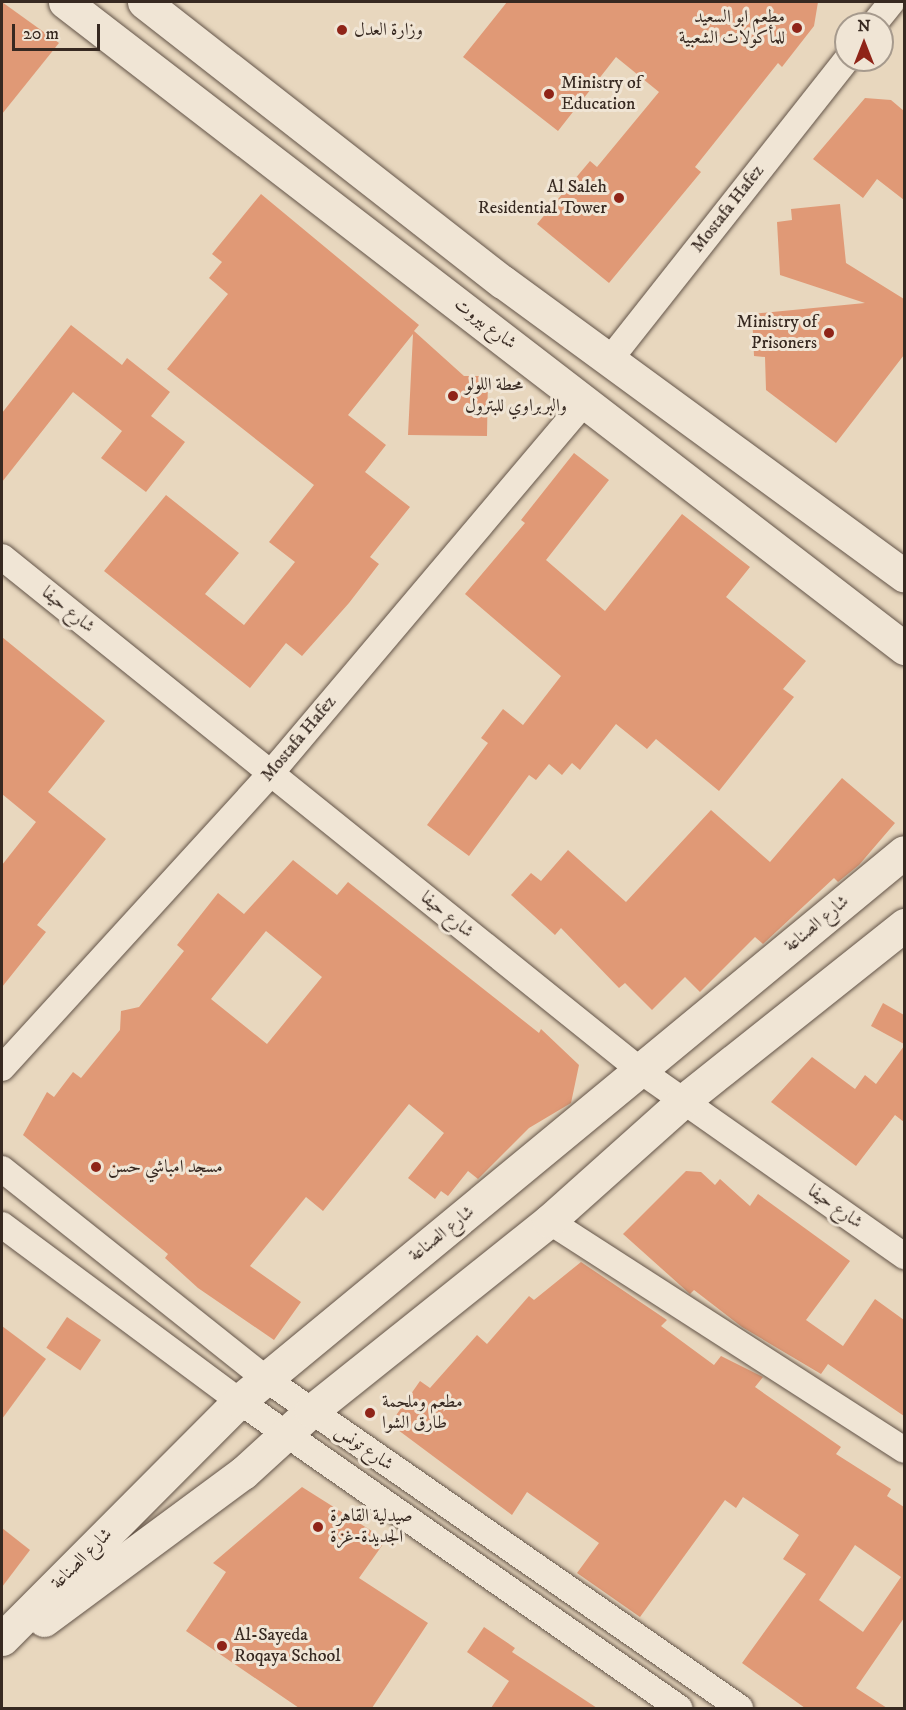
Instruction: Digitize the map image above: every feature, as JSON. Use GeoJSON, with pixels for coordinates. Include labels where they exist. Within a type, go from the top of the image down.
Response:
{"type":"FeatureCollection","features":[{"type":"Feature","properties":{"kind":"main road","name":"شارع بيروت"},"geometry":{"type":"LineString","coordinates":[[64,2],[586,400],[904,648]]}},
{"type":"Feature","properties":{"kind":"main road"},"geometry":{"type":"LineString","coordinates":[[144,2],[503,282],[611,357],[904,575]]}},
{"type":"Feature","properties":{"kind":"main road","name":"شارع الصناعة"},"geometry":{"type":"LineString","coordinates":[[2,1640],[239,1401],[904,852]]}},
{"type":"Feature","properties":{"kind":"main road","name":"شارع الصناعة"},"geometry":{"type":"LineString","coordinates":[[2,1660],[25,1634],[243,1473],[299,1422],[549,1221],[683,1101],[904,926]]}},
{"type":"Feature","properties":{"kind":"street","name":"Mostafa Hafez"},"geometry":{"type":"LineString","coordinates":[[611,357],[837,72]]}},
{"type":"Feature","properties":{"kind":"street","name":"Mostafa Hafez"},"geometry":{"type":"LineString","coordinates":[[2,1068],[271,773],[586,400]]}},
{"type":"Feature","properties":{"kind":"street","name":"شارع حيفا"},"geometry":{"type":"LineString","coordinates":[[2,557],[641,1071],[904,1256]]}},
{"type":"Feature","properties":{"kind":"street","name":"شارع تونس"},"geometry":{"type":"LineString","coordinates":[[2,1169],[266,1379],[299,1422],[679,1708]]}},
{"type":"Feature","properties":{"kind":"street"},"geometry":{"type":"LineString","coordinates":[[549,1221],[904,1450]]}},
{"type":"Feature","properties":{"kind":"street","name":"شارع تونس"},"geometry":{"type":"LineString","coordinates":[[2,1225],[239,1401],[299,1422],[740,1708]]}},
{"type":"Feature","properties":{"kind":"building"},"geometry":{"type":"Polygon","coordinates":[[[2,2],[59,43],[2,114],[2,2]]]}},
{"type":"Feature","properties":{"kind":"building"},"geometry":{"type":"Polygon","coordinates":[[[507,2],[818,2],[814,26],[782,67],[778,63],[695,167],[701,172],[609,283],[537,224],[590,161],[597,167],[659,92],[616,57],[558,131],[463,57],[507,2]]]}},
{"type":"Feature","properties":{"kind":"building"},"geometry":{"type":"Polygon","coordinates":[[[865,98],[891,100],[904,111],[904,200],[877,179],[863,198],[813,159],[865,98]]]}},
{"type":"Feature","properties":{"kind":"building"},"geometry":{"type":"Polygon","coordinates":[[[261,194],[419,325],[414,331],[464,376],[488,376],[487,436],[408,435],[413,334],[348,415],[386,445],[365,472],[410,507],[370,557],[379,564],[349,603],[302,656],[286,643],[250,688],[104,571],[166,495],[239,553],[205,594],[244,625],[295,562],[269,542],[314,485],[167,369],[228,294],[209,278],[222,262],[212,254],[261,194]]]}},
{"type":"Feature","properties":{"kind":"building","name":"Ministry of Prisoners"},"geometry":{"type":"Polygon","coordinates":[[[840,204],[846,263],[904,299],[904,355],[836,443],[766,390],[765,357],[754,356],[752,314],[865,303],[780,275],[777,222],[792,220],[791,209],[840,204]]]}},
{"type":"Feature","properties":{"kind":"building"},"geometry":{"type":"Polygon","coordinates":[[[71,325],[122,365],[127,358],[170,392],[151,416],[185,442],[146,492],[101,458],[122,431],[73,392],[2,482],[2,413],[71,325]]]}},
{"type":"Feature","properties":{"kind":"building"},"geometry":{"type":"Polygon","coordinates":[[[574,453],[609,480],[546,560],[605,611],[682,514],[750,567],[726,597],[806,661],[783,689],[794,697],[719,791],[656,739],[647,749],[616,724],[580,770],[572,763],[562,775],[549,764],[536,780],[529,775],[469,856],[427,825],[488,743],[481,738],[503,709],[523,725],[561,676],[465,594],[525,523],[521,520],[574,453]]]}},
{"type":"Feature","properties":{"kind":"building"},"geometry":{"type":"Polygon","coordinates":[[[2,637],[105,721],[48,792],[106,839],[37,925],[46,932],[2,987],[2,865],[36,822],[2,794],[2,637]]]}},
{"type":"Feature","properties":{"kind":"building"},"geometry":{"type":"Polygon","coordinates":[[[842,778],[895,823],[859,865],[838,882],[834,878],[763,944],[755,937],[700,992],[685,977],[652,1010],[625,983],[619,988],[561,928],[555,935],[511,895],[531,873],[541,881],[568,850],[626,902],[711,810],[770,862],[842,778]]]}},
{"type":"Feature","properties":{"kind":"building"},"geometry":{"type":"Polygon","coordinates":[[[293,860],[337,895],[348,882],[539,1033],[541,1029],[579,1065],[571,1103],[529,1128],[478,1179],[468,1171],[448,1196],[441,1191],[435,1199],[408,1178],[444,1133],[409,1104],[323,1211],[306,1197],[250,1266],[301,1302],[274,1340],[198,1288],[165,1258],[168,1254],[23,1135],[47,1092],[54,1097],[73,1072],[81,1078],[120,1030],[121,1011],[139,1007],[184,951],[177,945],[218,893],[244,914],[293,860]],[[266,931],[211,999],[267,1044],[322,977],[266,931]]]}},
{"type":"Feature","properties":{"kind":"building"},"geometry":{"type":"Polygon","coordinates":[[[883,1003],[904,1015],[904,1044],[871,1026],[883,1003]]]}},
{"type":"Feature","properties":{"kind":"building"},"geometry":{"type":"Polygon","coordinates":[[[904,1046],[904,1122],[895,1115],[856,1166],[771,1102],[812,1057],[855,1089],[865,1075],[876,1084],[904,1046]]]}},
{"type":"Feature","properties":{"kind":"building"},"geometry":{"type":"Polygon","coordinates":[[[686,1171],[701,1172],[715,1185],[720,1179],[750,1206],[758,1194],[850,1261],[806,1320],[843,1346],[875,1299],[904,1320],[904,1416],[828,1364],[821,1374],[742,1327],[694,1290],[690,1294],[623,1234],[686,1171]]]}},
{"type":"Feature","properties":{"kind":"building"},"geometry":{"type":"Polygon","coordinates":[[[581,1262],[667,1320],[661,1326],[714,1365],[721,1356],[763,1377],[755,1387],[841,1447],[836,1454],[891,1489],[887,1496],[904,1507],[904,1618],[856,1688],[887,1708],[805,1708],[742,1663],[806,1574],[783,1559],[799,1535],[743,1497],[736,1508],[725,1500],[640,1617],[577,1573],[599,1543],[527,1492],[512,1515],[390,1424],[420,1381],[430,1388],[477,1335],[487,1344],[529,1296],[534,1300],[581,1262]],[[855,1545],[819,1600],[863,1632],[901,1577],[855,1545]]]}},
{"type":"Feature","properties":{"kind":"building"},"geometry":{"type":"Polygon","coordinates":[[[67,1317],[101,1340],[80,1371],[46,1348],[67,1317]]]}},
{"type":"Feature","properties":{"kind":"building"},"geometry":{"type":"Polygon","coordinates":[[[2,1326],[46,1359],[2,1419],[2,1326]]]}},
{"type":"Feature","properties":{"kind":"building"},"geometry":{"type":"Polygon","coordinates":[[[302,1487],[386,1540],[359,1578],[428,1623],[372,1708],[299,1708],[186,1631],[226,1572],[213,1563],[302,1487]]]}},
{"type":"Feature","properties":{"kind":"building"},"geometry":{"type":"Polygon","coordinates":[[[2,1528],[30,1550],[2,1587],[2,1528]]]}},
{"type":"Feature","properties":{"kind":"building"},"geometry":{"type":"Polygon","coordinates":[[[484,1627],[515,1648],[512,1652],[597,1708],[491,1708],[509,1681],[467,1652],[484,1627]]]}},
{"type":"Feature","properties":{"kind":"place","name":"مطعم ابو السعيد للمأكولات الشعبية"},"geometry":{"type":"Point","coordinates":[797,28]}},
{"type":"Feature","properties":{"kind":"place","name":"وزارة العدل"},"geometry":{"type":"Point","coordinates":[342,30]}},
{"type":"Feature","properties":{"kind":"place","name":"Ministry of Education"},"geometry":{"type":"Point","coordinates":[549,94]}},
{"type":"Feature","properties":{"kind":"place","name":"Al Saleh Residential Tower"},"geometry":{"type":"Point","coordinates":[619,198]}},
{"type":"Feature","properties":{"kind":"place","name":"Ministry of Prisoners"},"geometry":{"type":"Point","coordinates":[829,333]}},
{"type":"Feature","properties":{"kind":"place","name":"محطة اللولو والبربراوي للبترول"},"geometry":{"type":"Point","coordinates":[453,396]}},
{"type":"Feature","properties":{"kind":"place","name":"مسجد امباشي حسن"},"geometry":{"type":"Point","coordinates":[96,1167]}},
{"type":"Feature","properties":{"kind":"place","name":"مطعم وملحمة طارق الشوا"},"geometry":{"type":"Point","coordinates":[370,1413]}},
{"type":"Feature","properties":{"kind":"place","name":"صيدلية القاهرة الجديدة-غزة"},"geometry":{"type":"Point","coordinates":[318,1527]}},
{"type":"Feature","properties":{"kind":"place","name":"Al-Sayeda Roqaya School"},"geometry":{"type":"Point","coordinates":[222,1646]}}]}
